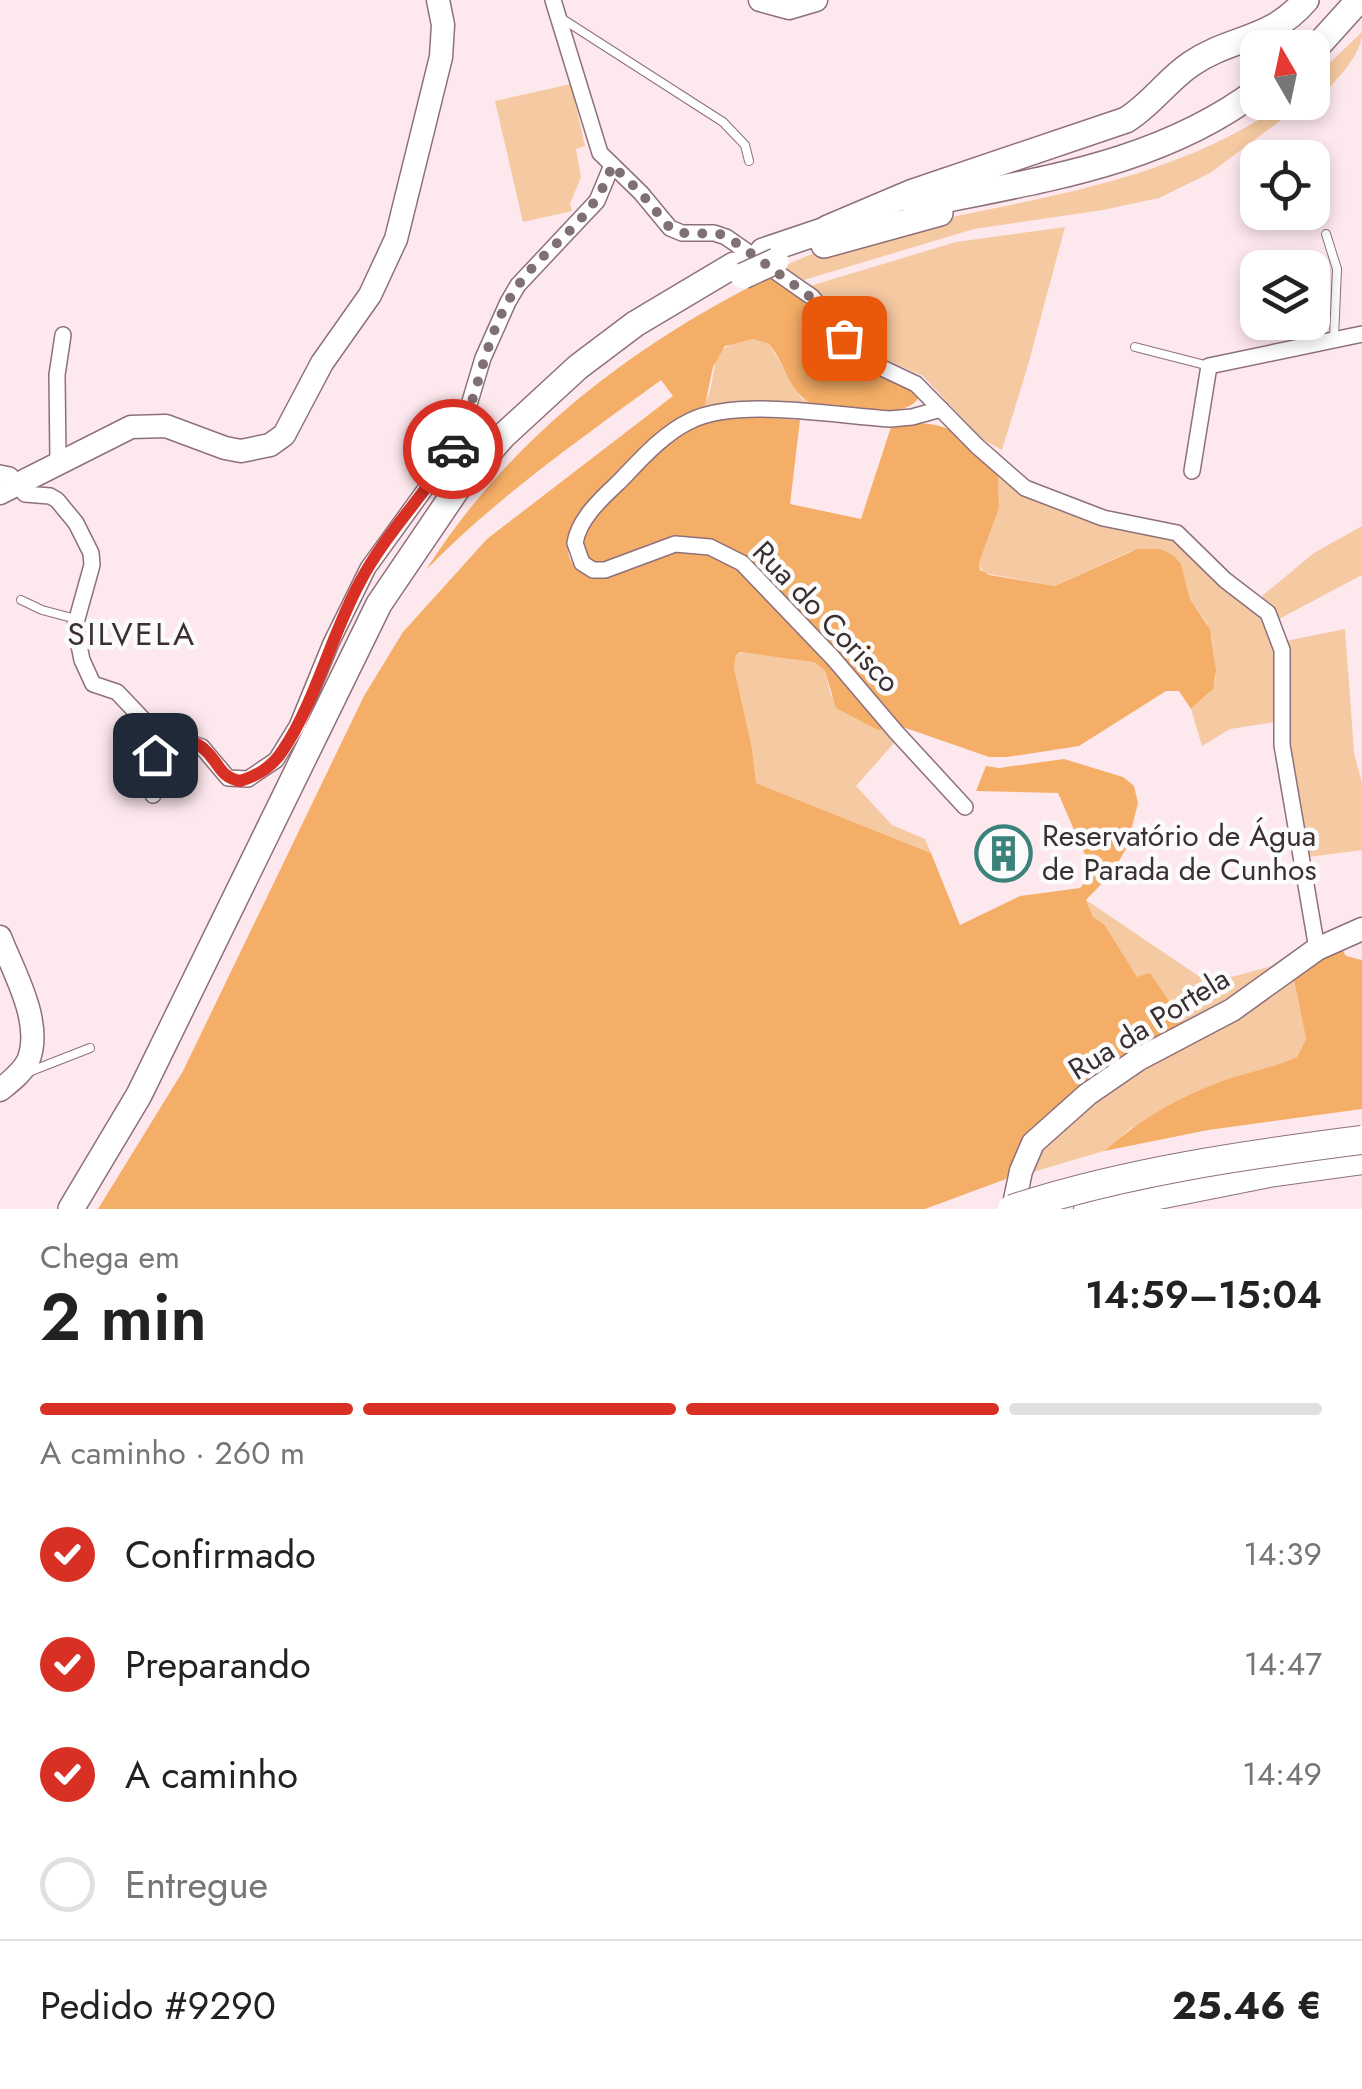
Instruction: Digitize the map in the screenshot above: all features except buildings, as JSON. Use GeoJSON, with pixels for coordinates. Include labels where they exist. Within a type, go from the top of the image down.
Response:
{"type":"FeatureCollection","features":[{"type":"Feature","properties":{"kind":"highway"},"geometry":{"type":"LineString","coordinates":[[71,1209],[139,1095],[379,604],[456,489],[527,412],[649,314],[902,196],[1126,120],[1150,104],[1192,64],[1275,28],[1306,0]]}},
{"type":"Feature","properties":{"kind":"highway"},"geometry":{"type":"LineString","coordinates":[[1319,30],[1346,0]]}},
{"type":"Feature","properties":{"kind":"highway"},"geometry":{"type":"LineString","coordinates":[[1330,32],[1359,0]]}},
{"type":"Feature","properties":{"kind":"highway"},"geometry":{"type":"LineString","coordinates":[[828,228],[1112,162],[1198,128],[1240,101]]}},
{"type":"Feature","properties":{"kind":"highway"},"geometry":{"type":"LineString","coordinates":[[770,256],[1133,163],[1206,131],[1240,109]]}},
{"type":"Feature","properties":{"kind":"highway"},"geometry":{"type":"LineString","coordinates":[[84,1209],[148,1100],[388,609],[434,538],[570,388],[641,332],[738,270]]}},
{"type":"Feature","properties":{"kind":"highway"},"geometry":{"type":"LineString","coordinates":[[1012,1209],[1145,1174],[1362,1140]]}},
{"type":"Feature","properties":{"kind":"highway"},"geometry":{"type":"LineString","coordinates":[[1088,1209],[1234,1179],[1362,1160]]}},
{"type":"Feature","properties":{"kind":"main road"},"geometry":{"type":"LineString","coordinates":[[5,483],[139,426],[176,428],[241,451],[270,445],[284,436],[322,363],[370,294],[396,239],[441,57],[444,24],[438,0]]}},
{"type":"Feature","properties":{"kind":"main road"},"geometry":{"type":"LineString","coordinates":[[760,0],[788,8],[814,0]]}},
{"type":"Feature","properties":{"kind":"main road","name":"Rua da Portela"},"geometry":{"type":"LineString","coordinates":[[1012,1209],[1028,1150],[1063,1115],[1120,1070],[1232,1010],[1318,950],[1362,929]]}},
{"type":"Feature","properties":{"kind":"main road"},"geometry":{"type":"LineString","coordinates":[[0,936],[28,1009],[31,1029],[28,1060],[9,1083]]}},
{"type":"Feature","properties":{"kind":"street"},"geometry":{"type":"LineString","coordinates":[[555,8],[598,150],[670,228],[682,233],[720,234],[812,298],[861,358],[910,379],[1025,488],[1103,518],[1178,533],[1225,580],[1268,613],[1282,650],[1282,746],[1318,950]]}},
{"type":"Feature","properties":{"kind":"street"},"geometry":{"type":"LineString","coordinates":[[5,483],[25,494],[57,500],[89,547],[92,566],[76,620],[79,652],[90,679],[118,692],[159,734],[202,747],[222,774],[234,780],[259,773],[276,760],[296,726],[368,568],[458,438],[483,358],[508,302],[518,285],[597,202],[612,165]]}},
{"type":"Feature","properties":{"kind":"street"},"geometry":{"type":"LineString","coordinates":[[1192,471],[1209,366],[1362,334]]}},
{"type":"Feature","properties":{"kind":"street"},"geometry":{"type":"LineString","coordinates":[[58,462],[57,375],[63,335]]}},
{"type":"Feature","properties":{"kind":"street","name":"Rua do Corisco"},"geometry":{"type":"LineString","coordinates":[[941,409],[890,419],[747,409],[706,414],[671,433],[617,483],[586,517],[575,542],[582,563],[592,570],[606,570],[675,544],[710,547],[742,563],[834,658],[966,807]]}},
{"type":"Feature","properties":{"kind":"street"},"geometry":{"type":"LineString","coordinates":[[153,795],[159,734]]}},
{"type":"Feature","properties":{"kind":"lane"},"geometry":{"type":"LineString","coordinates":[[555,8],[723,122],[745,145],[748,161]]}},
{"type":"Feature","properties":{"kind":"lane"},"geometry":{"type":"LineString","coordinates":[[1326,234],[1336,269],[1334,337]]}},
{"type":"Feature","properties":{"kind":"lane"},"geometry":{"type":"LineString","coordinates":[[1135,347],[1209,366]]}},
{"type":"Feature","properties":{"kind":"lane"},"geometry":{"type":"LineString","coordinates":[[21,600],[76,620]]}},
{"type":"Feature","properties":{"kind":"lane"},"geometry":{"type":"LineString","coordinates":[[9,1083],[90,1048]]}},
{"type":"Feature","properties":{"kind":"shaded area"},"geometry":{"type":"Polygon","coordinates":[[[1362,32],[1357,52],[1330,87],[1330,63],[1362,32]]]}},
{"type":"Feature","properties":{"kind":"shaded area"},"geometry":{"type":"Polygon","coordinates":[[[571,84],[585,146],[576,149],[581,177],[570,204],[572,211],[523,222],[495,101],[571,84]]]}},
{"type":"Feature","properties":{"kind":"shaded area"},"geometry":{"type":"Polygon","coordinates":[[[1257,120],[1281,120],[1254,140],[1240,140],[1240,151],[1210,173],[1159,198],[974,229],[804,280],[782,267],[866,237],[1124,177],[1166,164],[1257,120]]]}},
{"type":"Feature","properties":{"kind":"shaded area"},"geometry":{"type":"Polygon","coordinates":[[[1065,227],[1002,450],[982,439],[923,376],[860,348],[810,286],[956,242],[1065,227]]]}},
{"type":"Feature","properties":{"kind":"shaded area"},"geometry":{"type":"Polygon","coordinates":[[[769,277],[803,301],[808,340],[814,351],[838,364],[894,378],[919,397],[901,409],[888,411],[819,407],[801,396],[769,344],[753,339],[725,346],[713,367],[705,405],[578,517],[568,542],[574,566],[590,576],[671,552],[698,552],[720,558],[745,575],[849,682],[886,729],[878,730],[836,708],[825,671],[814,662],[741,652],[736,655],[734,668],[756,783],[931,853],[960,925],[1020,896],[1080,888],[1093,873],[1058,793],[976,791],[986,766],[999,768],[1064,759],[1123,777],[1134,786],[1138,803],[1127,847],[1112,873],[1086,900],[1093,917],[1104,924],[1137,977],[1150,973],[1186,1026],[1021,1145],[1006,1179],[925,1209],[98,1209],[183,1071],[364,696],[403,632],[487,539],[673,396],[661,380],[510,494],[426,570],[459,523],[495,479],[577,400],[669,333],[769,277]]]}},
{"type":"Feature","properties":{"kind":"shaded area"},"geometry":{"type":"Polygon","coordinates":[[[804,302],[856,366],[813,350],[807,337],[804,302]]]}},
{"type":"Feature","properties":{"kind":"shaded area"},"geometry":{"type":"Polygon","coordinates":[[[753,339],[769,344],[801,398],[819,407],[701,410],[708,398],[718,356],[725,348],[753,339]]]}},
{"type":"Feature","properties":{"kind":"shaded area"},"geometry":{"type":"Polygon","coordinates":[[[738,416],[800,420],[790,504],[861,519],[892,424],[929,424],[953,432],[998,474],[999,508],[979,563],[980,570],[989,575],[1055,586],[1137,549],[1161,549],[1174,556],[1181,564],[1190,599],[1210,629],[1216,671],[1213,689],[1191,709],[1179,691],[1166,691],[1079,746],[989,757],[900,726],[798,609],[750,561],[731,549],[700,539],[677,538],[655,542],[606,563],[588,561],[584,531],[637,472],[688,429],[738,416]]]}},
{"type":"Feature","properties":{"kind":"shaded area"},"geometry":{"type":"Polygon","coordinates":[[[998,474],[1024,494],[1109,526],[1171,534],[1252,602],[1273,631],[1278,677],[1275,722],[1230,729],[1202,746],[1191,709],[1208,694],[1216,678],[1212,639],[1207,623],[1190,599],[1181,564],[1161,549],[1131,551],[1055,586],[983,573],[979,563],[999,508],[998,474]]]}},
{"type":"Feature","properties":{"kind":"shaded area"},"geometry":{"type":"Polygon","coordinates":[[[1362,526],[1362,575],[1279,619],[1262,596],[1314,553],[1362,526]]]}},
{"type":"Feature","properties":{"kind":"shaded area"},"geometry":{"type":"Polygon","coordinates":[[[1345,629],[1354,753],[1362,783],[1362,850],[1308,857],[1285,738],[1286,641],[1345,629]]]}},
{"type":"Feature","properties":{"kind":"shaded area"},"geometry":{"type":"Polygon","coordinates":[[[747,651],[814,662],[825,671],[831,696],[886,729],[894,743],[856,786],[892,825],[925,839],[931,853],[756,783],[734,668],[736,655],[747,651]]]}},
{"type":"Feature","properties":{"kind":"shaded area"},"geometry":{"type":"Polygon","coordinates":[[[1086,900],[1203,979],[1228,978],[1280,966],[1186,1026],[1137,978],[1104,924],[1093,917],[1086,900]]]}},
{"type":"Feature","properties":{"kind":"shaded area"},"geometry":{"type":"Polygon","coordinates":[[[1341,947],[1346,956],[1362,960],[1362,1109],[1208,1130],[1104,1151],[1147,1118],[1194,1092],[1297,1057],[1306,1039],[1293,975],[1341,947]]]}},
{"type":"Feature","properties":{"kind":"shaded area"},"geometry":{"type":"Polygon","coordinates":[[[1293,975],[1306,1039],[1297,1057],[1131,1128],[1104,1151],[1026,1174],[1035,1154],[1086,1103],[1293,975]]]}},
{"type":"Feature","properties":{"kind":"way so far"},"geometry":{"type":"LineString","coordinates":[[453,449],[483,358],[508,302],[518,285],[597,202],[612,165],[670,228],[682,233],[720,234],[738,244],[812,298],[844,338]]}},
{"type":"Feature","properties":{"kind":"place","name":"Reservatório de Água de Parada de Cunhos"},"geometry":{"type":"Point","coordinates":[1003,853]}},
{"type":"Feature","properties":{"kind":"district","name":"SILVELA"},"geometry":{"type":"Point","coordinates":[132,634]}},
{"type":"Feature","properties":{"kind":"route"},"geometry":{"type":"LineString","coordinates":[[155,755],[159,734],[195,744],[206,750],[222,774],[240,781],[276,760],[290,740],[350,600],[368,568],[453,449]]}}]}
